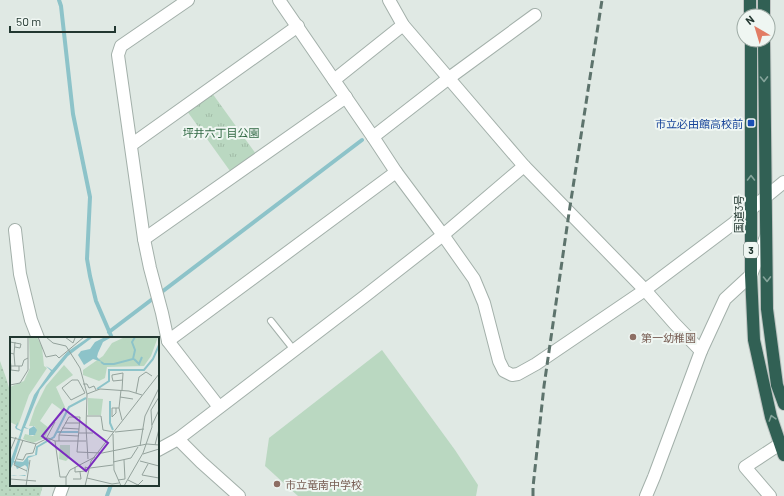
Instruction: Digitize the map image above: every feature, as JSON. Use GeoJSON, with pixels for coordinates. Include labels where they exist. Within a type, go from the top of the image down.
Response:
{"type":"FeatureCollection","features":[{"type":"Feature","properties":{"kind":"highway","name":"国道3号"},"geometry":{"type":"LineString","coordinates":[[750,48],[751,275],[754,340],[771,417],[782,449]]}},
{"type":"Feature","properties":{"kind":"highway","name":"3"},"geometry":{"type":"LineString","coordinates":[[764,48],[767,309],[777,385],[784,404]]}},
{"type":"Feature","properties":{"kind":"street"},"geometry":{"type":"LineString","coordinates":[[188,0],[122,46],[118,55],[144,239],[168,341],[219,407]]}},
{"type":"Feature","properties":{"kind":"street"},"geometry":{"type":"LineString","coordinates":[[279,0],[396,172],[474,279],[484,303],[499,361],[504,371],[512,375],[518,374],[536,364],[645,290],[734,223],[784,182]]}},
{"type":"Feature","properties":{"kind":"street"},"geometry":{"type":"LineString","coordinates":[[389,0],[403,25],[524,166],[645,290],[701,351]]}},
{"type":"Feature","properties":{"kind":"street"},"geometry":{"type":"LineString","coordinates":[[373,137],[449,78],[536,15]]}},
{"type":"Feature","properties":{"kind":"street"},"geometry":{"type":"LineString","coordinates":[[334,80],[403,25]]}},
{"type":"Feature","properties":{"kind":"street"},"geometry":{"type":"LineString","coordinates":[[131,146],[298,26]]}},
{"type":"Feature","properties":{"kind":"street"},"geometry":{"type":"LineString","coordinates":[[144,239],[346,97]]}},
{"type":"Feature","properties":{"kind":"street"},"geometry":{"type":"LineString","coordinates":[[161,449],[178,439],[443,235],[524,166]]}},
{"type":"Feature","properties":{"kind":"street"},"geometry":{"type":"LineString","coordinates":[[168,341],[396,172]]}},
{"type":"Feature","properties":{"kind":"street"},"geometry":{"type":"LineString","coordinates":[[15,230],[20,274],[31,320],[38,337]]}},
{"type":"Feature","properties":{"kind":"street"},"geometry":{"type":"LineString","coordinates":[[646,496],[701,351],[724,299],[751,275],[766,236]]}},
{"type":"Feature","properties":{"kind":"street"},"geometry":{"type":"LineString","coordinates":[[178,439],[239,496]]}},
{"type":"Feature","properties":{"kind":"street"},"geometry":{"type":"LineString","coordinates":[[770,496],[745,467],[782,449]]}},
{"type":"Feature","properties":{"kind":"street"},"geometry":{"type":"LineString","coordinates":[[56,486],[58,496]]}},
{"type":"Feature","properties":{"kind":"street"},"geometry":{"type":"LineString","coordinates":[[58,496],[63,486]]}},
{"type":"Feature","properties":{"kind":"lane"},"geometry":{"type":"LineString","coordinates":[[271,321],[294,350]]}},
{"type":"Feature","properties":{"kind":"green space","name":"坪井六丁目公園"},"geometry":{"type":"Polygon","coordinates":[[[212,93],[256,154],[230,171],[187,111],[212,93]]]}},
{"type":"Feature","properties":{"kind":"green space"},"geometry":{"type":"Polygon","coordinates":[[[382,350],[455,450],[478,485],[476,496],[298,496],[265,466],[269,438],[382,350]]]}},
{"type":"Feature","properties":{"kind":"green space"},"geometry":{"type":"Polygon","coordinates":[[[0,361],[10,392],[10,486],[43,486],[40,496],[0,496],[0,361]]]}},
{"type":"Feature","properties":{"kind":"waterway"},"geometry":{"type":"LineString","coordinates":[[59,0],[61,6],[73,114],[90,197],[87,259],[96,301],[112,337]]}},
{"type":"Feature","properties":{"kind":"waterway"},"geometry":{"type":"LineString","coordinates":[[109,332],[362,140]]}},
{"type":"Feature","properties":{"kind":"waterway"},"geometry":{"type":"LineString","coordinates":[[107,496],[111,486]]}},
{"type":"Feature","properties":{"kind":"railway"},"geometry":{"type":"LineString","coordinates":[[533,496],[544,386],[602,0]]}},
{"type":"Feature","properties":{"kind":"place","name":"市立必由館高校前"},"geometry":{"type":"Point","coordinates":[751,123]}},
{"type":"Feature","properties":{"kind":"place","name":"第一幼稚園"},"geometry":{"type":"Point","coordinates":[633,337]}},
{"type":"Feature","properties":{"kind":"place","name":"市立竜南中学校"},"geometry":{"type":"Point","coordinates":[277,484]}}]}
